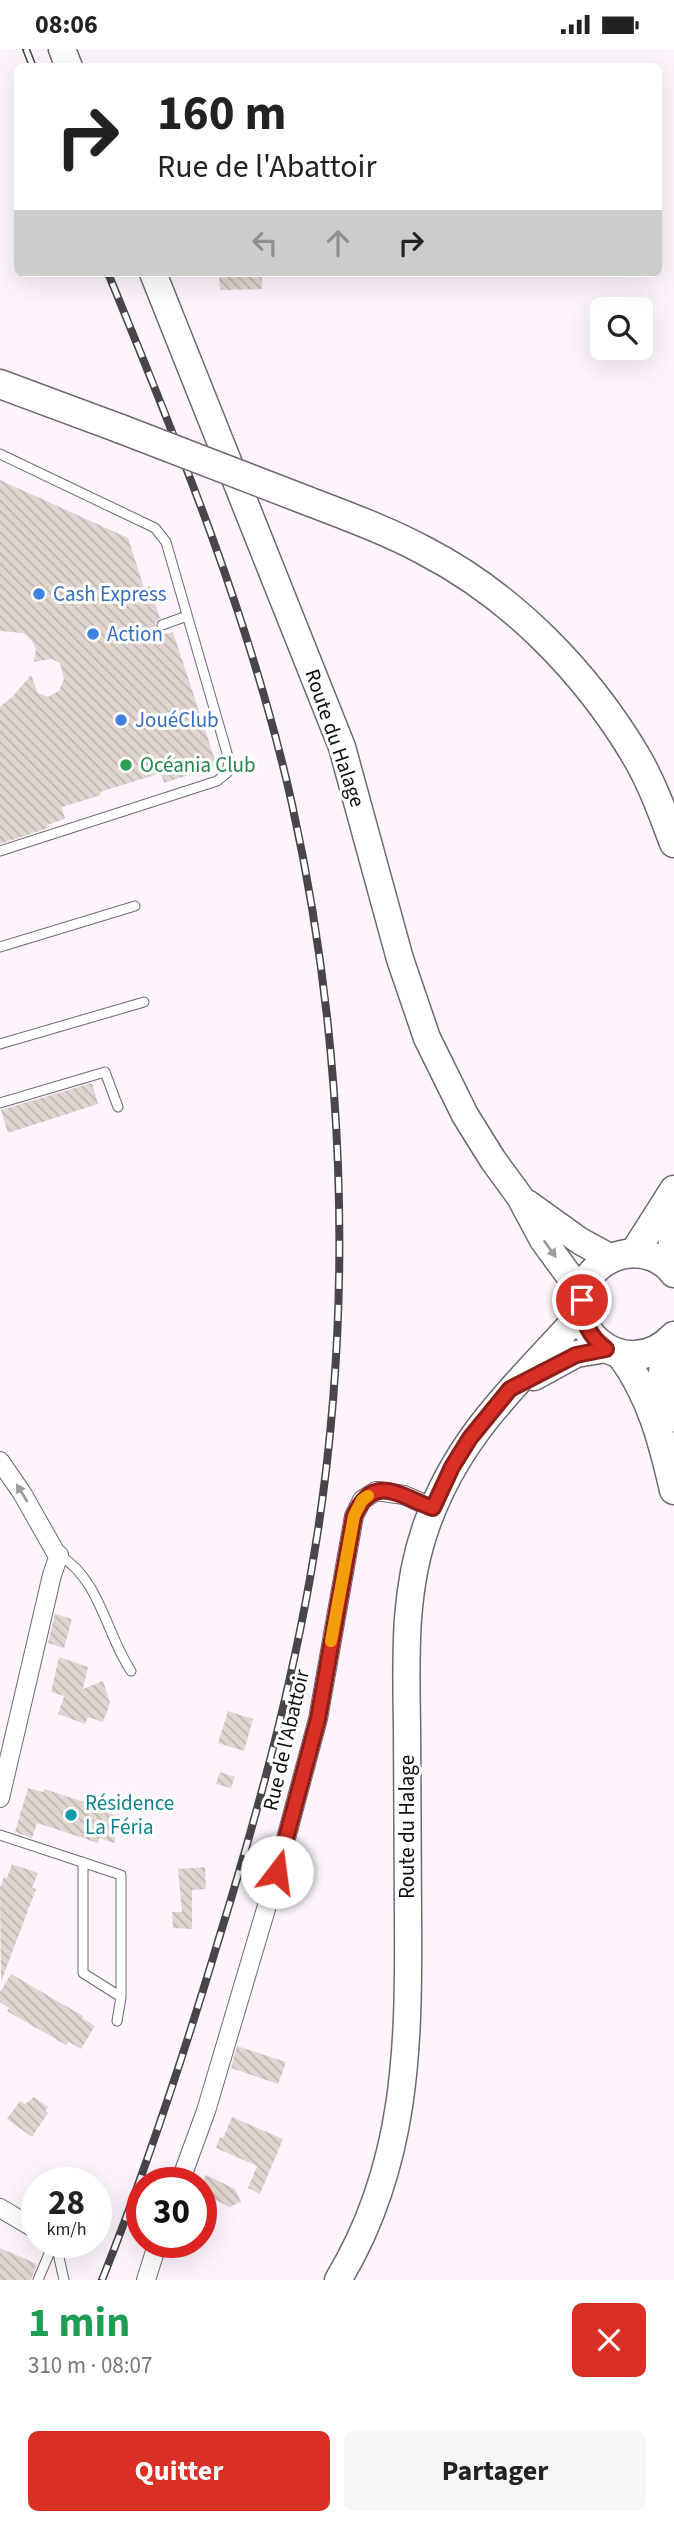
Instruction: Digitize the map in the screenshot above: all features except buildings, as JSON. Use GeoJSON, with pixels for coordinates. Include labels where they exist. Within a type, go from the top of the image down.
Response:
{"type":"FeatureCollection","features":[{"type":"Feature","properties":{"kind":"main road","name":"Route du Halage"},"geometry":{"type":"LineString","coordinates":[[155,277],[342,747],[400,959],[419,1017],[444,1077],[464,1115],[520,1197],[543,1240],[573,1281],[582,1306],[470,1438],[452,1467],[433,1508],[411,1581],[407,1619],[408,1997],[403,2089],[390,2156],[376,2205],[338,2280]]}},
{"type":"Feature","properties":{"kind":"main road"},"geometry":{"type":"LineString","coordinates":[[0,384],[308,501],[426,551],[477,582],[526,621],[568,663],[601,704],[636,757],[674,843]]}},
{"type":"Feature","properties":{"kind":"main road"},"geometry":{"type":"LineString","coordinates":[[674,1190],[622,1255],[591,1275],[582,1306],[590,1333],[614,1352],[643,1390],[663,1441],[674,1490]]}},
{"type":"Feature","properties":{"kind":"main road","name":"Route du Halage"},"geometry":{"type":"LineString","coordinates":[[520,1197],[580,1241],[622,1255]]}},
{"type":"Feature","properties":{"kind":"main road"},"geometry":{"type":"LineString","coordinates":[[672,1271],[674,1225]]}},
{"type":"Feature","properties":{"kind":"main road"},"geometry":{"type":"LineString","coordinates":[[622,1255],[660,1260],[672,1271]]}},
{"type":"Feature","properties":{"kind":"main road"},"geometry":{"type":"LineString","coordinates":[[614,1352],[637,1357],[652,1353],[670,1341]]}},
{"type":"Feature","properties":{"kind":"main road"},"geometry":{"type":"LineString","coordinates":[[663,1441],[662,1382],[670,1341]]}},
{"type":"Feature","properties":{"kind":"main road","name":"Route du Halage"},"geometry":{"type":"LineString","coordinates":[[510,1389],[576,1355],[614,1352]]}},
{"type":"Feature","properties":{"kind":"street"},"geometry":{"type":"LineString","coordinates":[[0,1461],[55,1553],[60,1555],[52,1575],[0,1798]]}},
{"type":"Feature","properties":{"kind":"street","name":"Rue de l'Abattoir"},"geometry":{"type":"LineString","coordinates":[[185,2167],[210,2098],[277,1872],[318,1719],[354,1516],[362,1500],[376,1491],[404,1496],[433,1508]]}},
{"type":"Feature","properties":{"kind":"street"},"geometry":{"type":"LineString","coordinates":[[0,2208],[21,2220]]}},
{"type":"Feature","properties":{"kind":"street"},"geometry":{"type":"LineString","coordinates":[[146,2280],[153,2258]]}},
{"type":"Feature","properties":{"kind":"lane"},"geometry":{"type":"LineString","coordinates":[[0,454],[155,528],[166,542],[229,760],[227,772],[217,781],[0,851]]}},
{"type":"Feature","properties":{"kind":"lane"},"geometry":{"type":"LineString","coordinates":[[162,625],[187,616]]}},
{"type":"Feature","properties":{"kind":"lane"},"geometry":{"type":"LineString","coordinates":[[0,947],[135,906]]}},
{"type":"Feature","properties":{"kind":"lane"},"geometry":{"type":"LineString","coordinates":[[0,1044],[144,1002]]}},
{"type":"Feature","properties":{"kind":"lane"},"geometry":{"type":"LineString","coordinates":[[0,1103],[104,1072],[118,1107]]}},
{"type":"Feature","properties":{"kind":"lane"},"geometry":{"type":"LineString","coordinates":[[60,1555],[84,1576],[121,1656],[131,1671]]}},
{"type":"Feature","properties":{"kind":"lane"},"geometry":{"type":"LineString","coordinates":[[0,1835],[121,1875],[121,1997],[117,2021]]}},
{"type":"Feature","properties":{"kind":"lane"},"geometry":{"type":"LineString","coordinates":[[83,1862],[83,1973],[121,1997]]}},
{"type":"Feature","properties":{"kind":"lane"},"geometry":{"type":"LineString","coordinates":[[38,2280],[50,2258]]}},
{"type":"Feature","properties":{"kind":"lane"},"geometry":{"type":"LineString","coordinates":[[60,2258],[64,2280]]}},
{"type":"Feature","properties":{"kind":"railway"},"geometry":{"type":"LineString","coordinates":[[26,49],[31,63]]}},
{"type":"Feature","properties":{"kind":"railway"},"geometry":{"type":"LineString","coordinates":[[102,2280],[150,2152],[207,1978],[250,1835],[289,1684],[318,1530],[329,1440],[339,1258],[333,1075],[310,893],[292,804],[256,668],[234,601],[187,469],[110,277]]}},
{"type":"Feature","properties":{"kind":"slow traffic"},"geometry":{"type":"LineString","coordinates":[[331,1641],[354,1516],[362,1500],[368,1496]]}},
{"type":"Feature","properties":{"kind":"place","name":"Cash Express"},"geometry":{"type":"Point","coordinates":[39,594]}},
{"type":"Feature","properties":{"kind":"place","name":"Action"},"geometry":{"type":"Point","coordinates":[93,634]}},
{"type":"Feature","properties":{"kind":"place","name":"JouéClub"},"geometry":{"type":"Point","coordinates":[121,720]}},
{"type":"Feature","properties":{"kind":"place","name":"Océania Club"},"geometry":{"type":"Point","coordinates":[126,765]}},
{"type":"Feature","properties":{"kind":"place","name":"Résidence La Féria"},"geometry":{"type":"Point","coordinates":[71,1815]}},
{"type":"Feature","properties":{"kind":"route"},"geometry":{"type":"LineString","coordinates":[[277,1872],[318,1719],[354,1516],[362,1500],[376,1491],[387,1491],[433,1508],[452,1467],[470,1438],[510,1389],[559,1362],[576,1355],[606,1349],[597,1342],[585,1324],[582,1300]]}}]}
